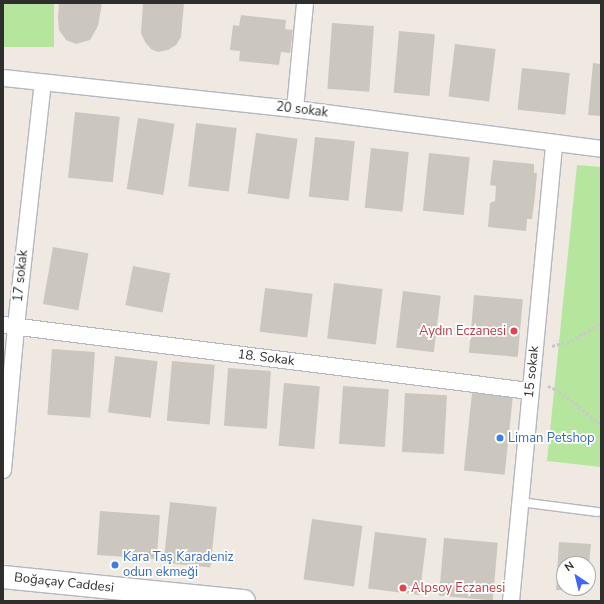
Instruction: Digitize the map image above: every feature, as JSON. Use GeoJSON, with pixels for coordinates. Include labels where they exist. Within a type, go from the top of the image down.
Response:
{"type":"FeatureCollection","features":[{"type":"Feature","properties":{"kind":"main road","name":"Boğaçay Caddesi"},"geometry":{"type":"LineString","coordinates":[[3,577],[244,601]]}},
{"type":"Feature","properties":{"kind":"street"},"geometry":{"type":"LineString","coordinates":[[295,109],[305,3]]}},
{"type":"Feature","properties":{"kind":"street","name":"20 sokak"},"geometry":{"type":"LineString","coordinates":[[3,78],[295,109],[601,149]]}},
{"type":"Feature","properties":{"kind":"street","name":"17 sokak"},"geometry":{"type":"LineString","coordinates":[[3,470],[9,325],[43,83]]}},
{"type":"Feature","properties":{"kind":"street","name":"15 sokak"},"geometry":{"type":"LineString","coordinates":[[511,601],[554,143]]}},
{"type":"Feature","properties":{"kind":"street","name":"18. Sokak"},"geometry":{"type":"LineString","coordinates":[[9,325],[530,392]]}},
{"type":"Feature","properties":{"kind":"lane"},"geometry":{"type":"LineString","coordinates":[[520,502],[597,512]]}},
{"type":"Feature","properties":{"kind":"path"},"geometry":{"type":"LineString","coordinates":[[552,346],[571,341],[601,323]]}},
{"type":"Feature","properties":{"kind":"path"},"geometry":{"type":"LineString","coordinates":[[548,386],[559,392],[601,424]]}},
{"type":"Feature","properties":{"kind":"green space"},"geometry":{"type":"Polygon","coordinates":[[[3,3],[54,3],[54,47],[3,47],[3,3]]]}},
{"type":"Feature","properties":{"kind":"green space"},"geometry":{"type":"Polygon","coordinates":[[[577,165],[601,167],[601,467],[547,461],[577,165]]]}},
{"type":"Feature","properties":{"kind":"building"},"geometry":{"type":"Polygon","coordinates":[[[59,3],[102,3],[98,26],[90,40],[76,44],[66,40],[59,30],[59,3]]]}},
{"type":"Feature","properties":{"kind":"building"},"geometry":{"type":"Polygon","coordinates":[[[143,3],[184,3],[181,37],[176,45],[168,50],[158,52],[151,49],[145,42],[141,33],[143,3]]]}},
{"type":"Feature","properties":{"kind":"building"},"geometry":{"type":"Polygon","coordinates":[[[241,15],[286,20],[285,29],[293,30],[290,53],[281,52],[279,65],[239,61],[240,51],[230,50],[233,25],[239,26],[241,15]]]}},
{"type":"Feature","properties":{"kind":"building"},"geometry":{"type":"Polygon","coordinates":[[[332,23],[374,26],[369,92],[327,89],[332,23]]]}},
{"type":"Feature","properties":{"kind":"building"},"geometry":{"type":"Polygon","coordinates":[[[399,31],[435,34],[429,96],[394,93],[399,31]]]}},
{"type":"Feature","properties":{"kind":"building"},"geometry":{"type":"Polygon","coordinates":[[[455,44],[496,49],[489,102],[449,97],[455,44]]]}},
{"type":"Feature","properties":{"kind":"building"},"geometry":{"type":"Polygon","coordinates":[[[593,63],[601,64],[601,116],[588,115],[593,63]]]}},
{"type":"Feature","properties":{"kind":"building"},"geometry":{"type":"Polygon","coordinates":[[[522,68],[570,73],[565,115],[518,110],[522,68]]]}},
{"type":"Feature","properties":{"kind":"building"},"geometry":{"type":"Polygon","coordinates":[[[75,112],[120,117],[113,182],[68,178],[75,112]]]}},
{"type":"Feature","properties":{"kind":"building"},"geometry":{"type":"Polygon","coordinates":[[[138,118],[175,124],[163,195],[127,189],[138,118]]]}},
{"type":"Feature","properties":{"kind":"building"},"geometry":{"type":"Polygon","coordinates":[[[196,123],[237,128],[229,192],[188,187],[196,123]]]}},
{"type":"Feature","properties":{"kind":"building"},"geometry":{"type":"Polygon","coordinates":[[[256,133],[298,139],[289,199],[248,193],[256,133]]]}},
{"type":"Feature","properties":{"kind":"building"},"geometry":{"type":"Polygon","coordinates":[[[315,137],[355,141],[349,201],[309,197],[315,137]]]}},
{"type":"Feature","properties":{"kind":"building"},"geometry":{"type":"Polygon","coordinates":[[[371,148],[409,152],[403,212],[365,208],[371,148]]]}},
{"type":"Feature","properties":{"kind":"building"},"geometry":{"type":"Polygon","coordinates":[[[429,153],[470,157],[464,215],[423,211],[429,153]]]}},
{"type":"Feature","properties":{"kind":"building"},"geometry":{"type":"Polygon","coordinates":[[[493,160],[534,164],[534,173],[537,173],[535,196],[532,219],[527,219],[526,231],[488,227],[490,203],[495,201],[496,186],[490,185],[493,160]]]}},
{"type":"Feature","properties":{"kind":"building"},"geometry":{"type":"Polygon","coordinates":[[[53,247],[88,253],[78,310],[43,304],[53,247]]]}},
{"type":"Feature","properties":{"kind":"building"},"geometry":{"type":"Polygon","coordinates":[[[133,266],[170,273],[163,313],[125,305],[133,266]]]}},
{"type":"Feature","properties":{"kind":"building"},"geometry":{"type":"Polygon","coordinates":[[[334,283],[383,289],[376,345],[327,339],[334,283]]]}},
{"type":"Feature","properties":{"kind":"building"},"geometry":{"type":"Polygon","coordinates":[[[265,288],[313,294],[307,338],[260,332],[265,288]]]}},
{"type":"Feature","properties":{"kind":"building"},"geometry":{"type":"Polygon","coordinates":[[[403,291],[441,296],[434,352],[396,348],[403,291]]]}},
{"type":"Feature","properties":{"kind":"building"},"geometry":{"type":"Polygon","coordinates":[[[474,295],[523,299],[518,357],[469,353],[474,295]]]}},
{"type":"Feature","properties":{"kind":"building"},"geometry":{"type":"Polygon","coordinates":[[[52,349],[95,352],[90,418],[47,415],[52,349]]]}},
{"type":"Feature","properties":{"kind":"building"},"geometry":{"type":"Polygon","coordinates":[[[115,356],[158,361],[151,418],[108,413],[115,356]]]}},
{"type":"Feature","properties":{"kind":"building"},"geometry":{"type":"Polygon","coordinates":[[[172,361],[215,365],[210,425],[167,421],[172,361]]]}},
{"type":"Feature","properties":{"kind":"building"},"geometry":{"type":"Polygon","coordinates":[[[228,368],[271,371],[267,429],[224,426],[228,368]]]}},
{"type":"Feature","properties":{"kind":"building"},"geometry":{"type":"Polygon","coordinates":[[[284,383],[320,386],[314,449],[279,446],[284,383]]]}},
{"type":"Feature","properties":{"kind":"building"},"geometry":{"type":"Polygon","coordinates":[[[343,386],[389,389],[385,447],[339,444],[343,386]]]}},
{"type":"Feature","properties":{"kind":"building"},"geometry":{"type":"Polygon","coordinates":[[[405,393],[447,395],[444,454],[402,452],[405,393]]]}},
{"type":"Feature","properties":{"kind":"building"},"geometry":{"type":"Polygon","coordinates":[[[472,393],[513,397],[505,475],[464,471],[472,393]]]}},
{"type":"Feature","properties":{"kind":"building"},"geometry":{"type":"Polygon","coordinates":[[[170,502],[217,507],[210,568],[164,563],[170,502]]]}},
{"type":"Feature","properties":{"kind":"building"},"geometry":{"type":"Polygon","coordinates":[[[100,511],[160,515],[157,559],[97,555],[100,511]]]}},
{"type":"Feature","properties":{"kind":"building"},"geometry":{"type":"Polygon","coordinates":[[[312,519],[363,526],[354,587],[304,579],[312,519]]]}},
{"type":"Feature","properties":{"kind":"building"},"geometry":{"type":"Polygon","coordinates":[[[375,532],[427,538],[420,595],[368,589],[375,532]]]}},
{"type":"Feature","properties":{"kind":"building"},"geometry":{"type":"Polygon","coordinates":[[[444,538],[498,543],[493,600],[439,596],[444,538]]]}},
{"type":"Feature","properties":{"kind":"building"},"geometry":{"type":"Polygon","coordinates":[[[559,542],[591,544],[590,556],[558,556],[559,542]]]}},
{"type":"Feature","properties":{"kind":"place","name":"Aydın Eczanesi"},"geometry":{"type":"Point","coordinates":[514,331]}},
{"type":"Feature","properties":{"kind":"place","name":"Liman Petshop"},"geometry":{"type":"Point","coordinates":[500,438]}},
{"type":"Feature","properties":{"kind":"place","name":"Kara Taş Karadeniz odun ekmeği"},"geometry":{"type":"Point","coordinates":[115,565]}},
{"type":"Feature","properties":{"kind":"place","name":"Alpsoy Eczanesi"},"geometry":{"type":"Point","coordinates":[403,588]}}]}
